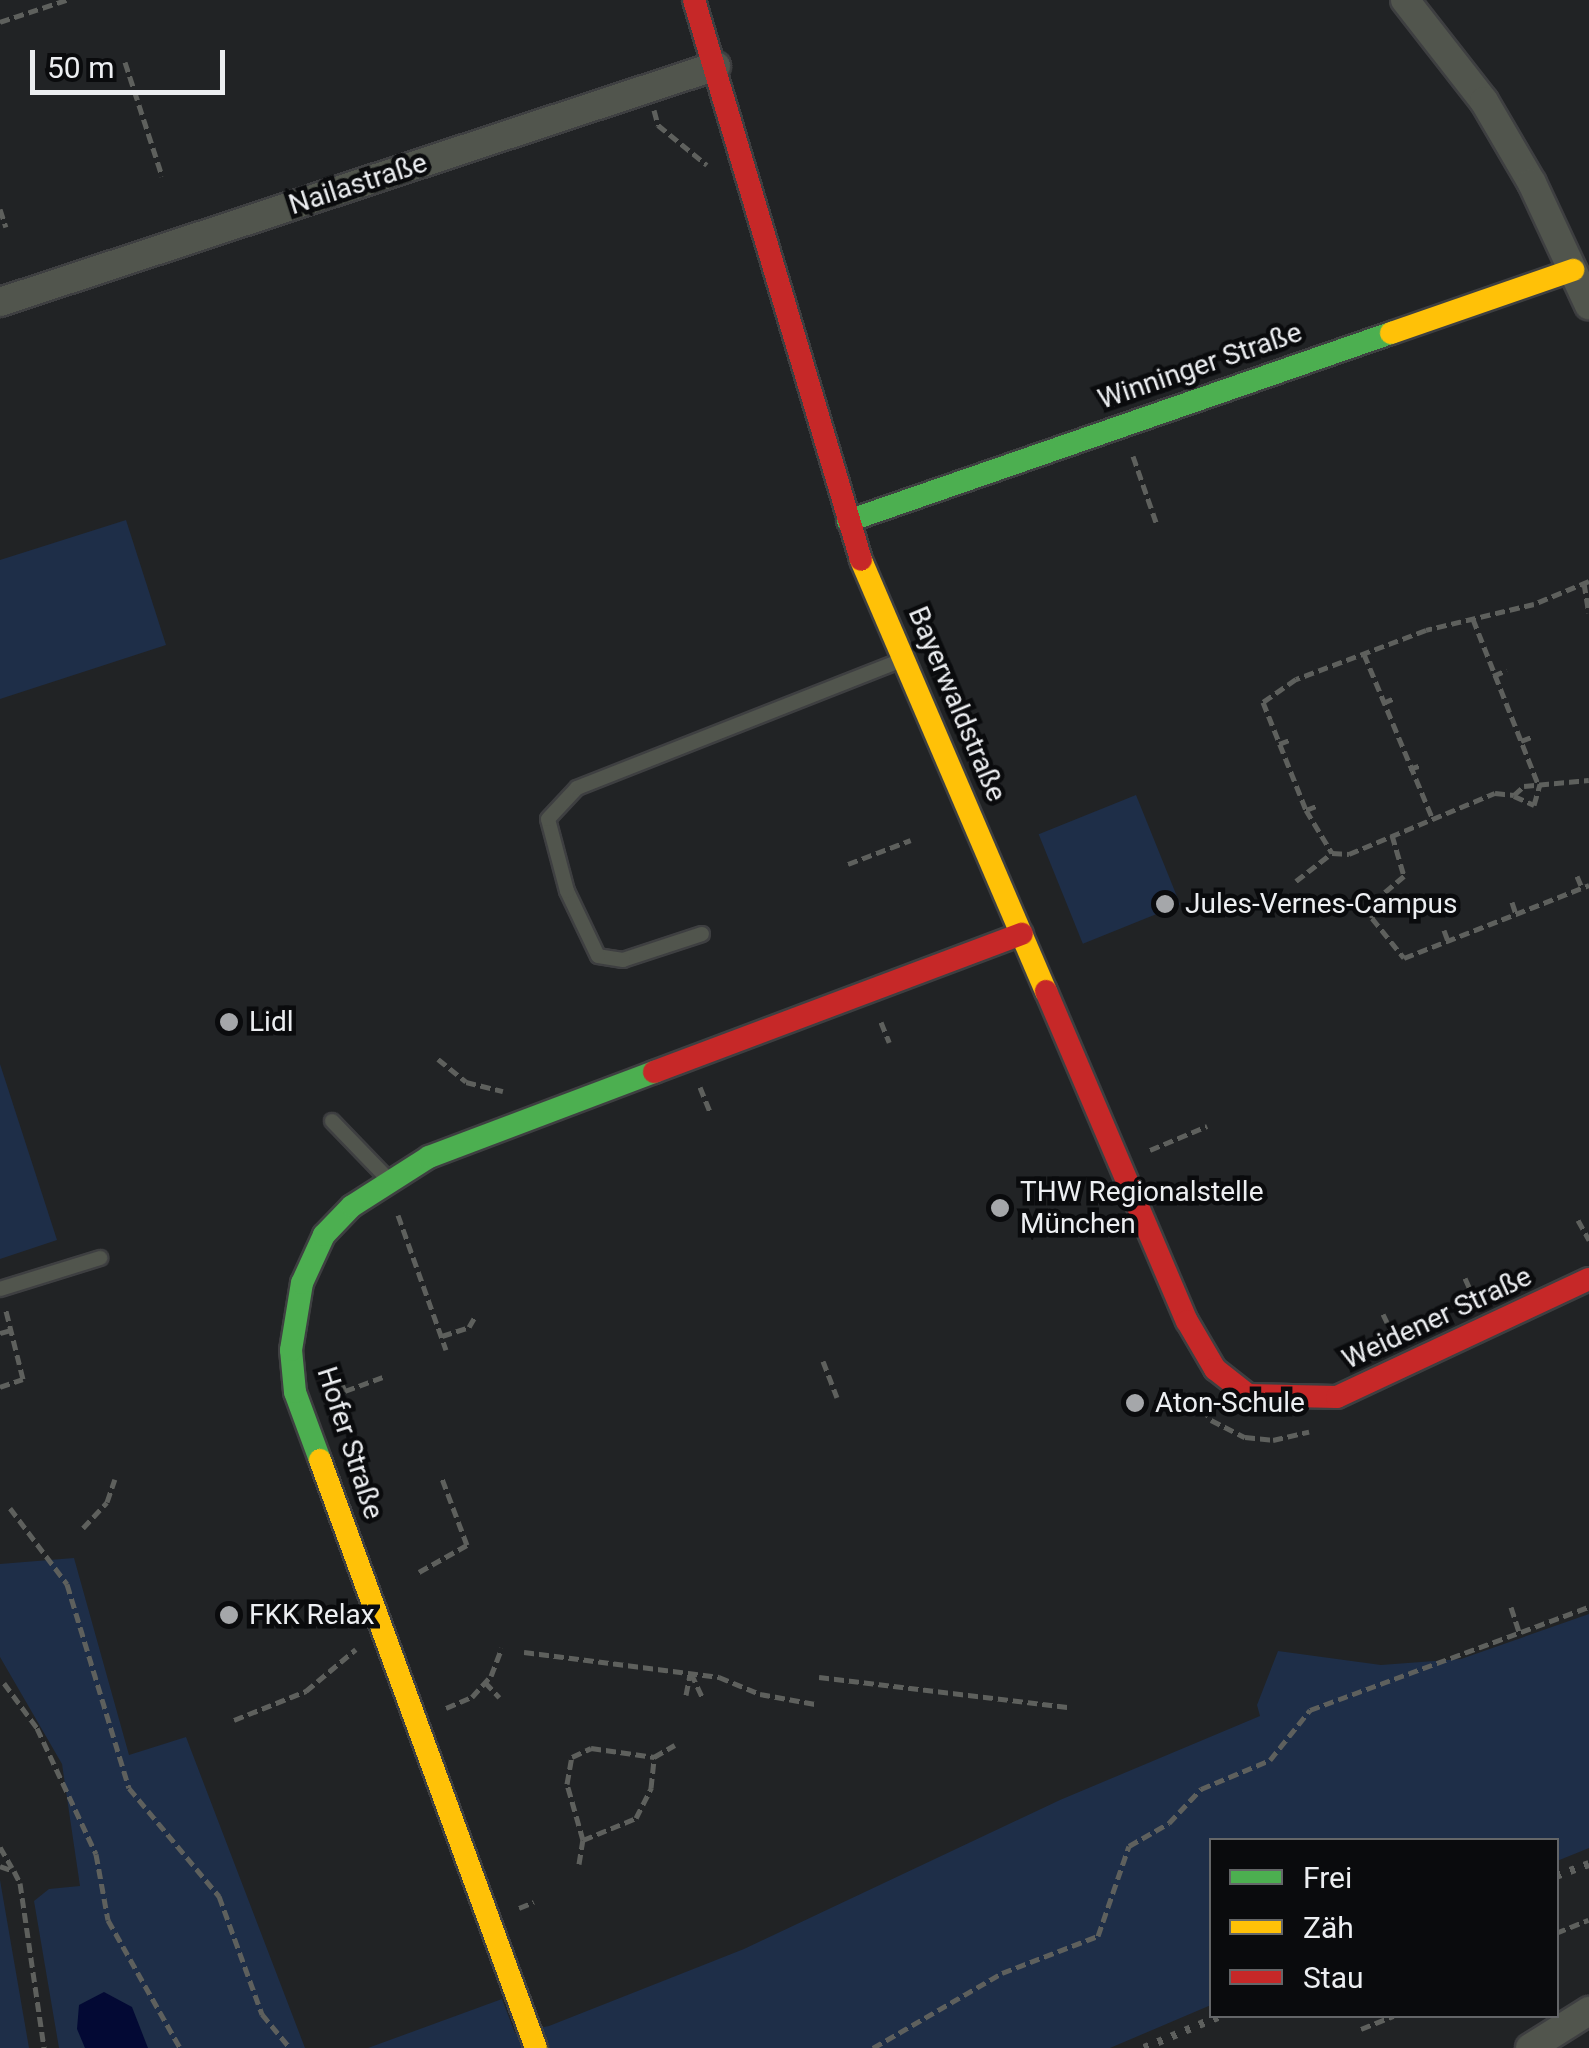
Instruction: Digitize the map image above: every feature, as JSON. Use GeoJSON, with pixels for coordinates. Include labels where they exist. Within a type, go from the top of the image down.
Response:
{"type":"FeatureCollection","features":[{"type":"Feature","properties":{"kind":"street","name":"Bayerwaldstraße"},"geometry":{"type":"LineString","coordinates":[[694,0],[848,521],[1187,1320],[1214,1370],[1248,1395]]}},
{"type":"Feature","properties":{"kind":"street"},"geometry":{"type":"LineString","coordinates":[[1404,0],[1484,101],[1589,305]]}},
{"type":"Feature","properties":{"kind":"street","name":"Nailastraße"},"geometry":{"type":"LineString","coordinates":[[0,302],[716,66]]}},
{"type":"Feature","properties":{"kind":"street","name":"Winninger Straße"},"geometry":{"type":"LineString","coordinates":[[848,521],[1573,270]]}},
{"type":"Feature","properties":{"kind":"street","name":"Hofer Straße"},"geometry":{"type":"LineString","coordinates":[[536,2048],[296,1392],[291,1350],[302,1283],[324,1235],[387,1179],[446,1150],[1022,934]]}},
{"type":"Feature","properties":{"kind":"street","name":"Weidener Straße"},"geometry":{"type":"LineString","coordinates":[[1248,1395],[1308,1402],[1363,1389],[1589,1279]]}},
{"type":"Feature","properties":{"kind":"street"},"geometry":{"type":"LineString","coordinates":[[1530,2048],[1589,2011]]}},
{"type":"Feature","properties":{"kind":"lane"},"geometry":{"type":"LineString","coordinates":[[702,934],[623,960],[598,956],[566,891],[548,818],[577,788],[905,659]]}},
{"type":"Feature","properties":{"kind":"lane"},"geometry":{"type":"LineString","coordinates":[[332,1121],[387,1179]]}},
{"type":"Feature","properties":{"kind":"lane"},"geometry":{"type":"LineString","coordinates":[[2,1295],[100,1258]]}},
{"type":"Feature","properties":{"kind":"path"},"geometry":{"type":"LineString","coordinates":[[0,22],[66,0]]}},
{"type":"Feature","properties":{"kind":"path"},"geometry":{"type":"LineString","coordinates":[[125,62],[162,176]]}},
{"type":"Feature","properties":{"kind":"path"},"geometry":{"type":"LineString","coordinates":[[0,209],[6,227]]}},
{"type":"Feature","properties":{"kind":"path"},"geometry":{"type":"LineString","coordinates":[[1122,425],[1156,522]]}},
{"type":"Feature","properties":{"kind":"path"},"geometry":{"type":"LineString","coordinates":[[1332,853],[1306,810],[1263,702],[1296,679],[1587,582],[1589,614]]}},
{"type":"Feature","properties":{"kind":"path"},"geometry":{"type":"LineString","coordinates":[[1296,881],[1332,853],[1349,854],[1495,793],[1534,805],[1539,784],[1473,619]]}},
{"type":"Feature","properties":{"kind":"path"},"geometry":{"type":"LineString","coordinates":[[1364,654],[1432,817]]}},
{"type":"Feature","properties":{"kind":"path"},"geometry":{"type":"LineString","coordinates":[[1493,676],[1507,670]]}},
{"type":"Feature","properties":{"kind":"path"},"geometry":{"type":"LineString","coordinates":[[1383,703],[1395,698]]}},
{"type":"Feature","properties":{"kind":"path"},"geometry":{"type":"LineString","coordinates":[[1521,741],[1534,736]]}},
{"type":"Feature","properties":{"kind":"path"},"geometry":{"type":"LineString","coordinates":[[1280,744],[1292,739]]}},
{"type":"Feature","properties":{"kind":"path"},"geometry":{"type":"LineString","coordinates":[[1409,769],[1422,764]]}},
{"type":"Feature","properties":{"kind":"path"},"geometry":{"type":"LineString","coordinates":[[1514,796],[1539,784],[1589,780]]}},
{"type":"Feature","properties":{"kind":"path"},"geometry":{"type":"LineString","coordinates":[[1306,810],[1319,805]]}},
{"type":"Feature","properties":{"kind":"path"},"geometry":{"type":"LineString","coordinates":[[1392,835],[1404,876],[1374,901],[1377,928],[1404,958],[1586,886],[1577,876]]}},
{"type":"Feature","properties":{"kind":"path"},"geometry":{"type":"LineString","coordinates":[[848,864],[910,840]]}},
{"type":"Feature","properties":{"kind":"path"},"geometry":{"type":"LineString","coordinates":[[1512,902],[1516,914]]}},
{"type":"Feature","properties":{"kind":"path"},"geometry":{"type":"LineString","coordinates":[[1444,930],[1448,941]]}},
{"type":"Feature","properties":{"kind":"path"},"geometry":{"type":"LineString","coordinates":[[438,1060],[466,1082],[503,1091]]}},
{"type":"Feature","properties":{"kind":"path"},"geometry":{"type":"LineString","coordinates":[[1120,1163],[1207,1126]]}},
{"type":"Feature","properties":{"kind":"path"},"geometry":{"type":"LineString","coordinates":[[387,1179],[446,1350]]}},
{"type":"Feature","properties":{"kind":"path"},"geometry":{"type":"LineString","coordinates":[[1573,1252],[1589,1242],[1578,1220]]}},
{"type":"Feature","properties":{"kind":"path"},"geometry":{"type":"LineString","coordinates":[[1464,1278],[1475,1300]]}},
{"type":"Feature","properties":{"kind":"path"},"geometry":{"type":"LineString","coordinates":[[1459,1308],[1492,1292]]}},
{"type":"Feature","properties":{"kind":"path"},"geometry":{"type":"LineString","coordinates":[[0,1387],[23,1379],[2,1295]]}},
{"type":"Feature","properties":{"kind":"path"},"geometry":{"type":"LineString","coordinates":[[1382,1314],[1396,1340]]}},
{"type":"Feature","properties":{"kind":"path"},"geometry":{"type":"LineString","coordinates":[[441,1336],[470,1327],[476,1315]]}},
{"type":"Feature","properties":{"kind":"path"},"geometry":{"type":"LineString","coordinates":[[0,1332],[11,1330]]}},
{"type":"Feature","properties":{"kind":"path"},"geometry":{"type":"LineString","coordinates":[[1380,1348],[1412,1332]]}},
{"type":"Feature","properties":{"kind":"path"},"geometry":{"type":"LineString","coordinates":[[823,1361],[836,1397]]}},
{"type":"Feature","properties":{"kind":"path"},"geometry":{"type":"LineString","coordinates":[[322,1390],[341,1382],[345,1391],[383,1377]]}},
{"type":"Feature","properties":{"kind":"path"},"geometry":{"type":"LineString","coordinates":[[419,1572],[467,1545],[440,1476]]}},
{"type":"Feature","properties":{"kind":"path"},"geometry":{"type":"LineString","coordinates":[[83,1528],[108,1502],[115,1479]]}},
{"type":"Feature","properties":{"kind":"path"},"geometry":{"type":"LineString","coordinates":[[10,1508],[68,1584],[128,1788],[219,1896],[262,2014],[290,2048]]}},
{"type":"Feature","properties":{"kind":"path"},"geometry":{"type":"LineString","coordinates":[[1511,1607],[1520,1634]]}},
{"type":"Feature","properties":{"kind":"path"},"geometry":{"type":"LineString","coordinates":[[873,2048],[1002,1973],[1098,1936],[1129,1846],[1169,1824],[1200,1789],[1270,1760],[1310,1710],[1589,1607]]}},
{"type":"Feature","properties":{"kind":"path"},"geometry":{"type":"LineString","coordinates":[[234,1720],[325,1680],[358,1647]]}},
{"type":"Feature","properties":{"kind":"path"},"geometry":{"type":"LineString","coordinates":[[416,1722],[472,1697],[486,1682],[502,1648]]}},
{"type":"Feature","properties":{"kind":"path"},"geometry":{"type":"LineString","coordinates":[[524,1652],[690,1672],[814,1704]]}},
{"type":"Feature","properties":{"kind":"path"},"geometry":{"type":"LineString","coordinates":[[686,1694],[690,1672]]}},
{"type":"Feature","properties":{"kind":"path"},"geometry":{"type":"LineString","coordinates":[[690,1672],[702,1697]]}},
{"type":"Feature","properties":{"kind":"path"},"geometry":{"type":"LineString","coordinates":[[820,1677],[1067,1706]]}},
{"type":"Feature","properties":{"kind":"path"},"geometry":{"type":"LineString","coordinates":[[486,1682],[498,1697]]}},
{"type":"Feature","properties":{"kind":"path"},"geometry":{"type":"LineString","coordinates":[[4,1683],[37,1728],[96,1854],[108,1920],[180,2048]]}},
{"type":"Feature","properties":{"kind":"path"},"geometry":{"type":"LineString","coordinates":[[579,1864],[584,1840],[567,1784],[572,1757],[591,1748],[654,1757],[675,1745]]}},
{"type":"Feature","properties":{"kind":"path"},"geometry":{"type":"LineString","coordinates":[[584,1840],[636,1818],[651,1788],[654,1757]]}},
{"type":"Feature","properties":{"kind":"path"},"geometry":{"type":"LineString","coordinates":[[0,1847],[14,1871],[44,2048]]}},
{"type":"Feature","properties":{"kind":"path"},"geometry":{"type":"LineString","coordinates":[[0,1866],[14,1871]]}},
{"type":"Feature","properties":{"kind":"path"},"geometry":{"type":"LineString","coordinates":[[514,1909],[534,1902]]}},
{"type":"Feature","properties":{"kind":"path"},"geometry":{"type":"LineString","coordinates":[[1559,1932],[1589,1920]]}},
{"type":"Feature","properties":{"kind":"path"},"geometry":{"type":"LineString","coordinates":[[1361,2029],[1389,2018]]}},
{"type":"Feature","properties":{"kind":"shaded area"},"geometry":{"type":"Polygon","coordinates":[[[126,520],[166,645],[0,699],[0,560],[126,520]]]}},
{"type":"Feature","properties":{"kind":"shaded area"},"geometry":{"type":"Polygon","coordinates":[[[1136,795],[1180,904],[1083,944],[1039,834],[1136,795]]]}},
{"type":"Feature","properties":{"kind":"shaded area"},"geometry":{"type":"Polygon","coordinates":[[[0,1064],[57,1240],[0,1259],[0,1064]]]}},
{"type":"Feature","properties":{"kind":"shaded area"},"geometry":{"type":"Polygon","coordinates":[[[74,1558],[129,1755],[186,1737],[305,2048],[59,2048],[34,1901],[49,1889],[80,1886],[62,1764],[0,1657],[0,1564],[74,1558]]]}},
{"type":"Feature","properties":{"kind":"shaded area"},"geometry":{"type":"Polygon","coordinates":[[[1589,1614],[1589,1848],[1559,1860],[1559,1838],[1209,1838],[1209,2006],[1110,2048],[368,2048],[502,1999],[515,2033],[549,2026],[744,1949],[1060,1800],[1260,1716],[1257,1705],[1278,1651],[1381,1665],[1461,1659],[1589,1614]]]}},
{"type":"Feature","properties":{"kind":"shaded area"},"geometry":{"type":"Polygon","coordinates":[[[0,1880],[29,2048],[0,2048],[0,1880]]]}},
{"type":"Feature","properties":{"kind":"shaded area"},"geometry":{"type":"Polygon","coordinates":[[[104,1992],[132,2007],[148,2048],[85,2048],[77,2029],[79,2005],[104,1992]]]}},
{"type":"Feature","properties":{"kind":"railway"},"geometry":{"type":"LineString","coordinates":[[1559,1875],[1589,1864]]}},
{"type":"Feature","properties":{"kind":"railway"},"geometry":{"type":"LineString","coordinates":[[1144,2048],[1215,2018]]}},
{"type":"Feature","properties":{"kind":"traffic: fast"},"geometry":{"type":"LineString","coordinates":[[848,521],[1391,333]]}},
{"type":"Feature","properties":{"kind":"traffic: fast"},"geometry":{"type":"LineString","coordinates":[[320,1460],[295,1392],[291,1350],[302,1283],[324,1235],[352,1206],[429,1157],[654,1072]]}},
{"type":"Feature","properties":{"kind":"traffic: slow"},"geometry":{"type":"LineString","coordinates":[[1391,333],[1573,270]]}},
{"type":"Feature","properties":{"kind":"traffic: slow"},"geometry":{"type":"LineString","coordinates":[[861,560],[1046,991]]}},
{"type":"Feature","properties":{"kind":"traffic: slow"},"geometry":{"type":"LineString","coordinates":[[320,1460],[536,2048]]}},
{"type":"Feature","properties":{"kind":"traffic: jam"},"geometry":{"type":"LineString","coordinates":[[694,0],[861,560]]}},
{"type":"Feature","properties":{"kind":"traffic: jam"},"geometry":{"type":"LineString","coordinates":[[654,1072],[1022,934]]}},
{"type":"Feature","properties":{"kind":"traffic: jam"},"geometry":{"type":"LineString","coordinates":[[1046,991],[1187,1321],[1215,1369],[1248,1395],[1337,1397],[1589,1279]]}},
{"type":"Feature","properties":{"kind":"place","name":"Jules-Vernes-Campus"},"geometry":{"type":"Point","coordinates":[1165,904]}},
{"type":"Feature","properties":{"kind":"place","name":"Lidl"},"geometry":{"type":"Point","coordinates":[229,1022]}},
{"type":"Feature","properties":{"kind":"place","name":"THW Regionalstelle München"},"geometry":{"type":"Point","coordinates":[1000,1208]}},
{"type":"Feature","properties":{"kind":"place","name":"Aton-Schule"},"geometry":{"type":"Point","coordinates":[1135,1403]}},
{"type":"Feature","properties":{"kind":"place","name":"FKK Relax"},"geometry":{"type":"Point","coordinates":[229,1615]}}]}
